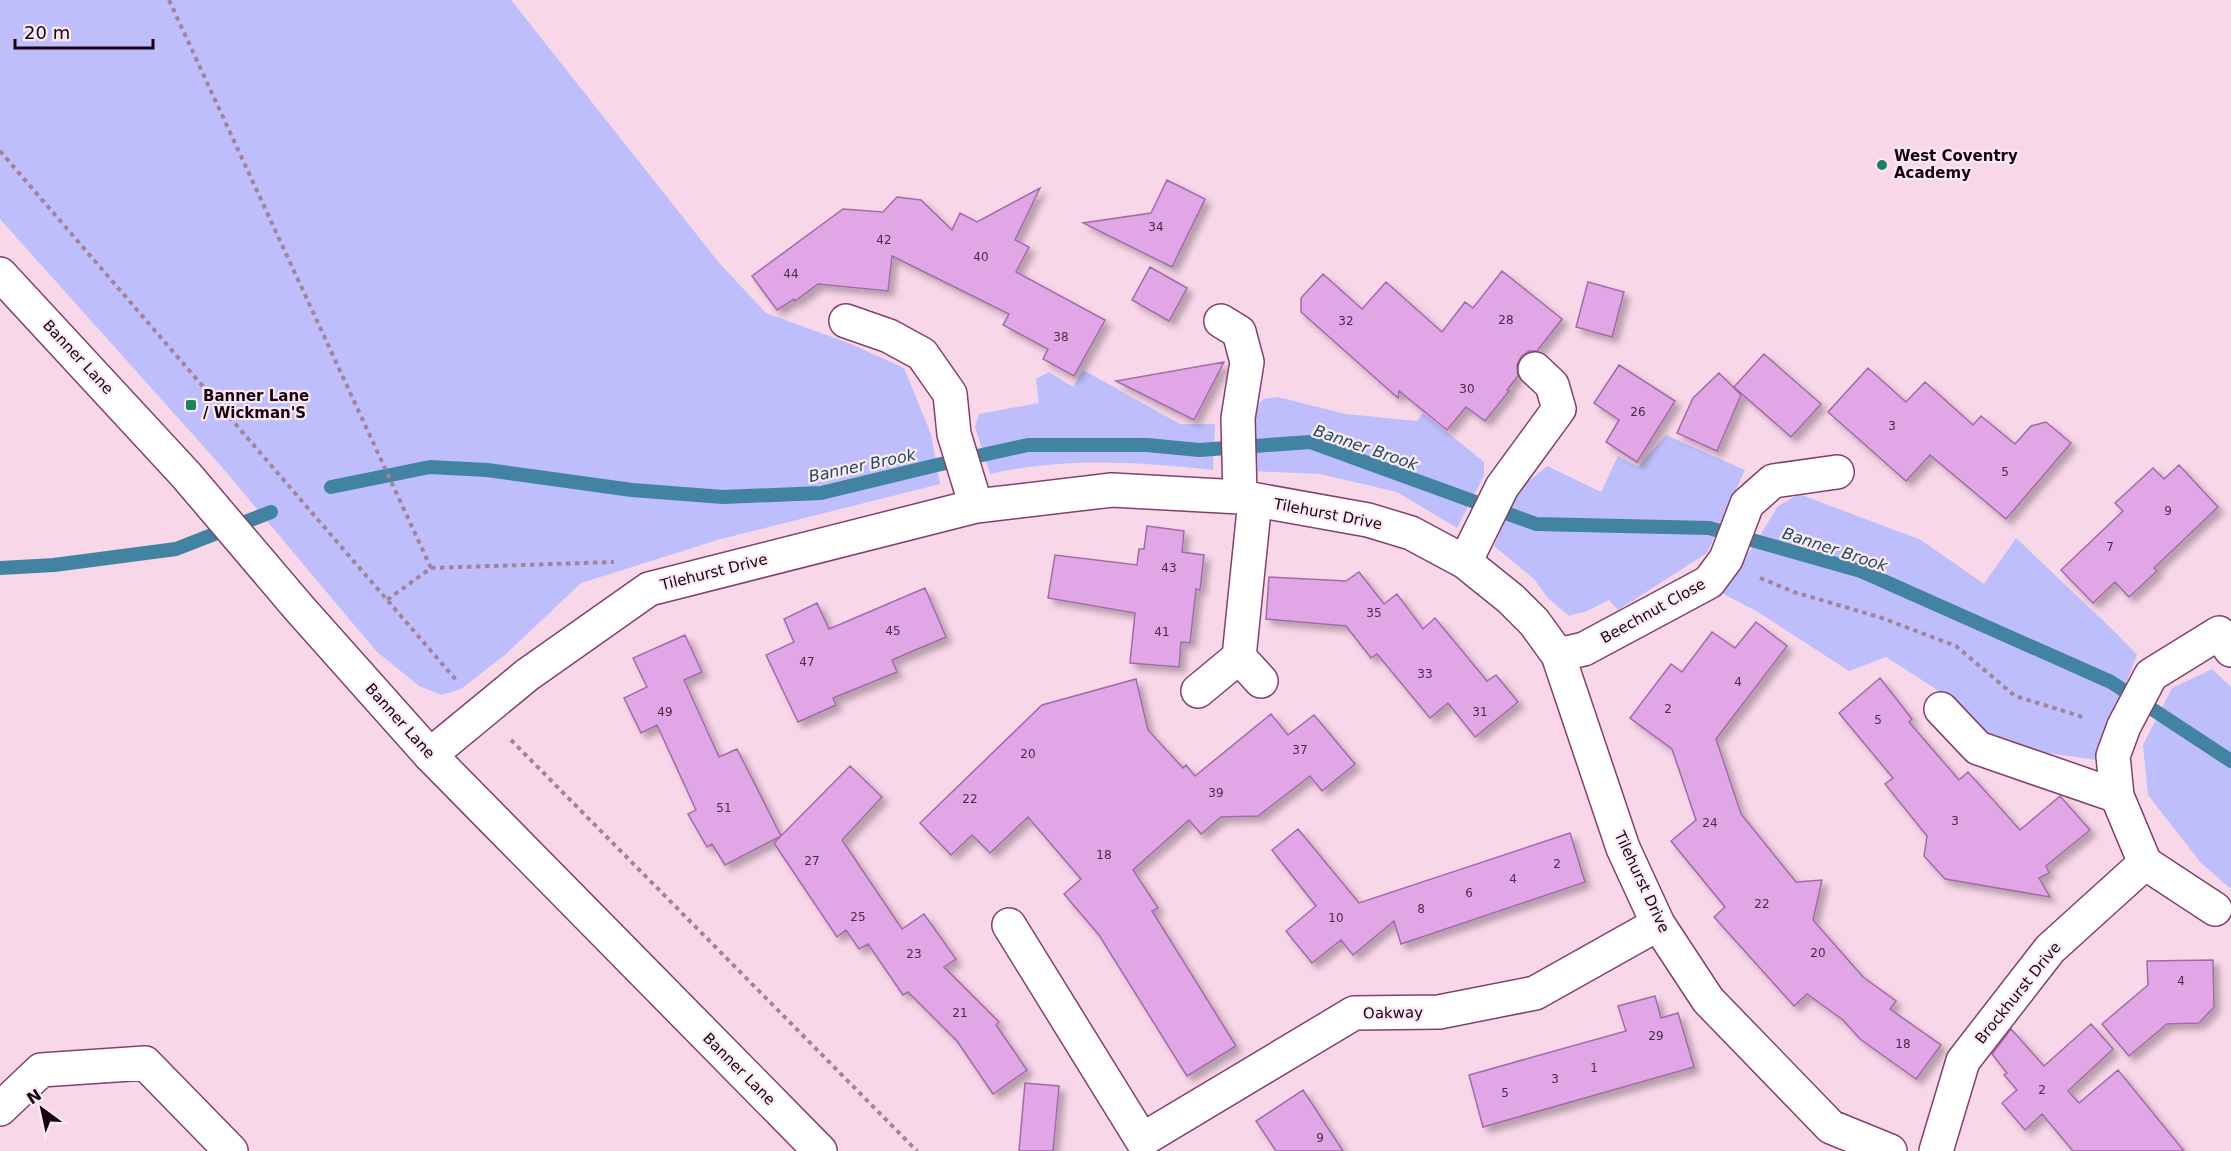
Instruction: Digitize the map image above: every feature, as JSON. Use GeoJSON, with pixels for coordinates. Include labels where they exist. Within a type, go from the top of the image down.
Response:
{"type":"FeatureCollection","features":[{"type":"Feature","properties":{"kind":"street","name":"Banner Lane"},"geometry":{"type":"LineString","coordinates":[[0,274],[186,475],[299,608],[430,755],[820,1151]]}},
{"type":"Feature","properties":{"kind":"street"},"geometry":{"type":"LineString","coordinates":[[846,321],[889,336],[922,354],[950,394],[954,435],[971,492]]}},
{"type":"Feature","properties":{"kind":"street","name":"Tilehurst Drive"},"geometry":{"type":"LineString","coordinates":[[1221,321],[1239,332],[1247,362],[1238,418],[1245,490],[1239,657]]}},
{"type":"Feature","properties":{"kind":"street"},"geometry":{"type":"LineString","coordinates":[[1471,549],[1502,487],[1559,409],[1552,386],[1535,369]]}},
{"type":"Feature","properties":{"kind":"street"},"geometry":{"type":"LineString","coordinates":[[1717,570],[1748,504],[1773,481],[1836,472]]}},
{"type":"Feature","properties":{"kind":"street","name":"Tilehurst Drive"},"geometry":{"type":"LineString","coordinates":[[430,755],[527,675],[649,589],[971,492],[1245,490],[1379,523],[1471,549],[1534,622],[1558,655],[1623,848],[1658,924],[1708,1000],[1831,1127],[1890,1151]]}},
{"type":"Feature","properties":{"kind":"street","name":"Beechnut Close"},"geometry":{"type":"LineString","coordinates":[[1558,655],[1584,649],[1717,570]]}},
{"type":"Feature","properties":{"kind":"street"},"geometry":{"type":"LineString","coordinates":[[2215,909],[2145,863],[2118,796],[2119,741],[2151,675],[2219,633],[2231,650]]}},
{"type":"Feature","properties":{"kind":"street"},"geometry":{"type":"LineString","coordinates":[[1198,691],[1239,657],[1261,681]]}},
{"type":"Feature","properties":{"kind":"street"},"geometry":{"type":"LineString","coordinates":[[1941,709],[1978,748],[2118,796]]}},
{"type":"Feature","properties":{"kind":"street","name":"Brockhurst Drive"},"geometry":{"type":"LineString","coordinates":[[1936,1151],[1963,1060],[2050,949],[2145,863]]}},
{"type":"Feature","properties":{"kind":"street","name":"Oakway"},"geometry":{"type":"LineString","coordinates":[[1009,925],[1133,1145],[1354,1013],[1439,1012],[1535,993],[1658,924]]}},
{"type":"Feature","properties":{"kind":"street"},"geometry":{"type":"LineString","coordinates":[[0,1109],[41,1070],[145,1063],[231,1151]]}},
{"type":"Feature","properties":{"kind":"path"},"geometry":{"type":"LineString","coordinates":[[168,0],[431,568]]}},
{"type":"Feature","properties":{"kind":"path"},"geometry":{"type":"LineString","coordinates":[[0,151],[482,711],[917,1151]]}},
{"type":"Feature","properties":{"kind":"path"},"geometry":{"type":"LineString","coordinates":[[387,600],[431,568],[621,562]]}},
{"type":"Feature","properties":{"kind":"path"},"geometry":{"type":"LineString","coordinates":[[1717,570],[1747,572],[1794,592],[1879,617],[1956,646],[2015,696],[2080,716],[2119,741]]}},
{"type":"Feature","properties":{"kind":"shaded area"},"geometry":{"type":"Polygon","coordinates":[[[0,0],[511,0],[720,264],[766,313],[851,344],[904,368],[931,434],[940,484],[721,539],[581,583],[506,654],[461,689],[442,695],[419,686],[376,651],[221,466],[0,219],[0,0]]]}},
{"type":"Feature","properties":{"kind":"shaded area"},"geometry":{"type":"Polygon","coordinates":[[[1083,370],[1180,424],[1215,424],[1213,470],[1129,463],[1073,463],[990,474],[975,427],[979,414],[1039,403],[1036,379],[1049,372],[1073,387],[1083,370]]]}},
{"type":"Feature","properties":{"kind":"shaded area"},"geometry":{"type":"Polygon","coordinates":[[[1278,397],[1346,414],[1417,421],[1423,413],[1484,462],[1484,476],[1457,528],[1397,492],[1320,474],[1252,471],[1254,407],[1264,399],[1278,397]]]}},
{"type":"Feature","properties":{"kind":"shaded area"},"geometry":{"type":"Polygon","coordinates":[[[1666,435],[1745,470],[1707,553],[1618,610],[1609,600],[1587,611],[1569,616],[1548,598],[1534,579],[1494,546],[1517,491],[1547,466],[1601,492],[1618,456],[1638,467],[1666,435]]]}},
{"type":"Feature","properties":{"kind":"shaded area"},"geometry":{"type":"Polygon","coordinates":[[[1799,494],[1921,540],[1984,584],[2016,538],[2137,655],[2096,760],[2048,753],[1980,730],[1942,693],[1886,657],[1849,671],[1758,612],[1714,589],[1751,550],[1778,506],[1799,494]]]}},
{"type":"Feature","properties":{"kind":"shaded area"},"geometry":{"type":"Polygon","coordinates":[[[2212,669],[2231,687],[2231,889],[2201,863],[2148,795],[2143,745],[2172,688],[2212,669]]]}},
{"type":"Feature","properties":{"kind":"building"},"geometry":{"type":"Polygon","coordinates":[[[1167,180],[1205,199],[1172,267],[1083,223],[1151,213],[1167,180]]]}},
{"type":"Feature","properties":{"kind":"building"},"geometry":{"type":"Polygon","coordinates":[[[1040,188],[1015,240],[1029,247],[1016,272],[1105,320],[1074,376],[1043,359],[1048,349],[1003,325],[1009,314],[892,256],[888,291],[818,284],[795,301],[794,299],[777,310],[752,276],[843,209],[883,212],[897,197],[921,200],[952,230],[960,213],[977,222],[1040,188]]]}},
{"type":"Feature","properties":{"kind":"building"},"geometry":{"type":"Polygon","coordinates":[[[1150,267],[1187,288],[1169,321],[1132,300],[1150,267]]]}},
{"type":"Feature","properties":{"kind":"building"},"geometry":{"type":"Polygon","coordinates":[[[1502,271],[1562,319],[1537,351],[1529,351],[1521,357],[1517,365],[1518,376],[1485,421],[1466,407],[1447,430],[1399,391],[1398,398],[1301,312],[1301,298],[1323,274],[1362,309],[1386,282],[1442,332],[1465,302],[1473,308],[1502,271]]]}},
{"type":"Feature","properties":{"kind":"building"},"geometry":{"type":"Polygon","coordinates":[[[1588,282],[1624,292],[1612,337],[1576,327],[1588,282]]]}},
{"type":"Feature","properties":{"kind":"building"},"geometry":{"type":"Polygon","coordinates":[[[1764,354],[1821,404],[1791,437],[1734,387],[1764,354]]]}},
{"type":"Feature","properties":{"kind":"building"},"geometry":{"type":"Polygon","coordinates":[[[1224,362],[1194,420],[1116,381],[1224,362]]]}},
{"type":"Feature","properties":{"kind":"building"},"geometry":{"type":"Polygon","coordinates":[[[1619,365],[1675,401],[1637,462],[1606,442],[1619,420],[1594,403],[1619,365]]]}},
{"type":"Feature","properties":{"kind":"building"},"geometry":{"type":"Polygon","coordinates":[[[1868,368],[1906,402],[1925,382],[1973,425],[1981,416],[2015,444],[2031,426],[2046,422],[2071,443],[2006,519],[1930,455],[1906,481],[1828,412],[1868,368]]]}},
{"type":"Feature","properties":{"kind":"building"},"geometry":{"type":"Polygon","coordinates":[[[1719,373],[1741,395],[1717,451],[1677,433],[1693,398],[1719,373]]]}},
{"type":"Feature","properties":{"kind":"building"},"geometry":{"type":"Polygon","coordinates":[[[2179,465],[2218,507],[2154,568],[2157,571],[2129,597],[2115,582],[2093,603],[2061,570],[2123,511],[2115,503],[2153,468],[2164,479],[2179,465]]]}},
{"type":"Feature","properties":{"kind":"building"},"geometry":{"type":"Polygon","coordinates":[[[1147,526],[1184,531],[1182,552],[1204,555],[1200,590],[1196,589],[1190,643],[1181,642],[1179,667],[1130,663],[1135,613],[1048,598],[1055,555],[1137,565],[1139,549],[1144,549],[1147,526]]]}},
{"type":"Feature","properties":{"kind":"building"},"geometry":{"type":"Polygon","coordinates":[[[1359,572],[1384,604],[1397,594],[1423,629],[1435,618],[1487,681],[1496,675],[1518,702],[1475,737],[1448,703],[1430,718],[1377,654],[1371,658],[1346,626],[1266,619],[1269,577],[1346,581],[1359,572]]]}},
{"type":"Feature","properties":{"kind":"building"},"geometry":{"type":"Polygon","coordinates":[[[925,588],[946,637],[892,660],[897,672],[833,698],[836,705],[798,722],[766,655],[794,642],[784,619],[817,603],[829,629],[925,588]]]}},
{"type":"Feature","properties":{"kind":"building"},"geometry":{"type":"Polygon","coordinates":[[[1756,622],[1787,646],[1716,739],[1741,814],[1796,882],[1822,880],[1813,920],[1863,977],[1896,1001],[1890,1009],[1941,1045],[1916,1079],[1860,1039],[1843,1020],[1807,994],[1794,1006],[1714,917],[1725,907],[1671,841],[1696,820],[1672,749],[1630,718],[1671,664],[1682,672],[1712,632],[1735,648],[1756,622]]]}},
{"type":"Feature","properties":{"kind":"building"},"geometry":{"type":"Polygon","coordinates":[[[685,635],[702,672],[684,680],[719,757],[737,749],[781,836],[725,865],[712,844],[707,847],[688,814],[696,810],[657,725],[641,733],[624,698],[647,687],[633,658],[685,635]]]}},
{"type":"Feature","properties":{"kind":"building"},"geometry":{"type":"Polygon","coordinates":[[[1880,678],[1912,719],[1909,722],[1959,780],[1968,772],[2020,830],[2060,796],[2090,830],[2046,866],[2049,873],[2039,878],[2050,897],[1945,879],[1924,856],[1927,836],[1885,784],[1893,778],[1839,713],[1880,678]]]}},
{"type":"Feature","properties":{"kind":"building"},"geometry":{"type":"Polygon","coordinates":[[[1136,679],[1148,730],[1183,768],[1186,765],[1195,776],[1271,714],[1288,735],[1314,715],[1355,764],[1322,791],[1310,776],[1258,816],[1221,817],[1201,834],[1189,820],[1133,870],[1158,908],[1152,911],[1236,1046],[1187,1076],[1099,935],[1064,894],[1081,879],[1028,817],[990,853],[972,835],[951,855],[920,823],[1042,705],[1136,679]]]}},
{"type":"Feature","properties":{"kind":"building"},"geometry":{"type":"Polygon","coordinates":[[[850,766],[882,797],[842,840],[902,929],[924,914],[956,959],[944,967],[999,1022],[996,1025],[1027,1070],[993,1094],[957,1041],[908,992],[903,995],[868,944],[859,949],[846,930],[837,937],[774,843],[850,766]]]}},
{"type":"Feature","properties":{"kind":"building"},"geometry":{"type":"Polygon","coordinates":[[[1298,829],[1359,903],[1570,833],[1585,882],[1401,944],[1394,921],[1353,955],[1341,940],[1312,963],[1286,931],[1316,906],[1272,850],[1298,829]]]}},
{"type":"Feature","properties":{"kind":"building"},"geometry":{"type":"Polygon","coordinates":[[[2213,960],[2214,1007],[2199,1023],[2167,1024],[2129,1056],[2102,1024],[2148,985],[2147,961],[2213,960]]]}},
{"type":"Feature","properties":{"kind":"building"},"geometry":{"type":"Polygon","coordinates":[[[1655,996],[1661,1018],[1678,1013],[1694,1067],[1483,1127],[1469,1075],[1626,1031],[1618,1006],[1655,996]]]}},
{"type":"Feature","properties":{"kind":"building"},"geometry":{"type":"Polygon","coordinates":[[[2091,1024],[2113,1049],[2068,1091],[2079,1103],[2118,1070],[2184,1151],[2073,1151],[2042,1114],[2025,1130],[2002,1103],[2017,1090],[2004,1075],[2007,1073],[1992,1054],[2011,1029],[2044,1066],[2091,1024]]]}},
{"type":"Feature","properties":{"kind":"building"},"geometry":{"type":"Polygon","coordinates":[[[1025,1083],[1059,1086],[1053,1151],[1019,1151],[1025,1083]]]}},
{"type":"Feature","properties":{"kind":"building"},"geometry":{"type":"Polygon","coordinates":[[[1303,1090],[1343,1151],[1276,1151],[1256,1121],[1303,1090]]]}},
{"type":"Feature","properties":{"kind":"waterway","name":"Banner Brook"},"geometry":{"type":"LineString","coordinates":[[331,487],[430,467],[487,470],[632,490],[723,497],[821,493],[1028,445],[1147,445],[1199,450],[1310,442],[1536,524],[1709,528],[1861,571],[2111,682],[2231,761]]}},
{"type":"Feature","properties":{"kind":"waterway"},"geometry":{"type":"LineString","coordinates":[[0,568],[54,565],[176,549],[271,512]]}},
{"type":"Feature","properties":{"kind":"place","name":"West Coventry Academy"},"geometry":{"type":"Point","coordinates":[1882,165]}},
{"type":"Feature","properties":{"kind":"place","name":"Banner Lane / Wickman'S"},"geometry":{"type":"Point","coordinates":[191,405]}}]}
